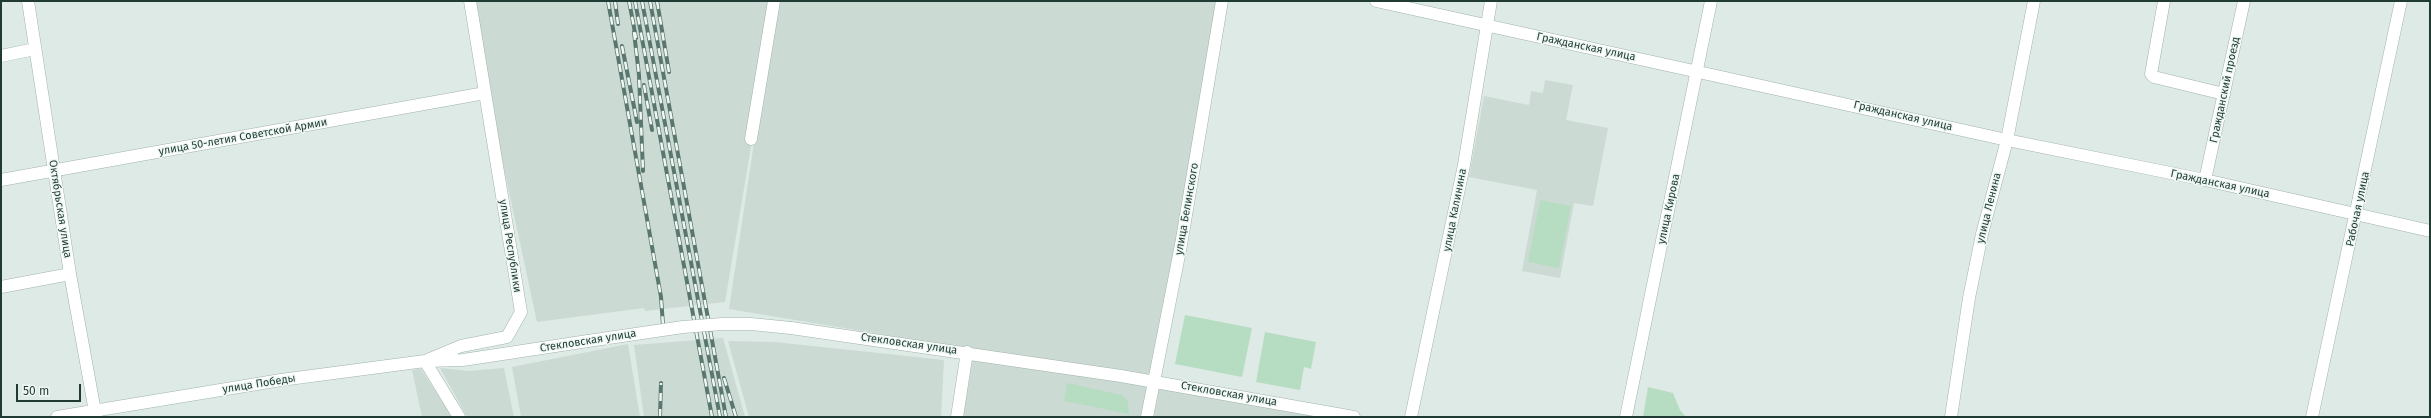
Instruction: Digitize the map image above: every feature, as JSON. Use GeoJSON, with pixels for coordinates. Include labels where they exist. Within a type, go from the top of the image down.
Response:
{"type":"FeatureCollection","features":[{"type":"Feature","properties":{"kind":"street","name":"Октябрьская улица"},"geometry":{"type":"LineString","coordinates":[[28,1],[70,274],[95,414]]}},
{"type":"Feature","properties":{"kind":"street","name":"улица Республики"},"geometry":{"type":"LineString","coordinates":[[425,361],[461,346],[507,337],[521,312],[470,1]]}},
{"type":"Feature","properties":{"kind":"street"},"geometry":{"type":"LineString","coordinates":[[751,139],[774,1]]}},
{"type":"Feature","properties":{"kind":"street","name":"улица Белинского"},"geometry":{"type":"LineString","coordinates":[[1147,417],[1181,245],[1222,1]]}},
{"type":"Feature","properties":{"kind":"street","name":"Гражданская улица"},"geometry":{"type":"LineString","coordinates":[[1376,1],[2007,140],[2205,180],[2430,231]]}},
{"type":"Feature","properties":{"kind":"street","name":"улица Калинина"},"geometry":{"type":"LineString","coordinates":[[1411,417],[1464,164],[1491,1]]}},
{"type":"Feature","properties":{"kind":"street","name":"улица Кирова"},"geometry":{"type":"LineString","coordinates":[[1626,417],[1697,72],[1710,1]]}},
{"type":"Feature","properties":{"kind":"street","name":"улица Ленина"},"geometry":{"type":"LineString","coordinates":[[1951,417],[1971,291],[1982,234],[2007,140],[2034,1]]}},
{"type":"Feature","properties":{"kind":"street"},"geometry":{"type":"LineString","coordinates":[[2164,1],[2151,74],[2154,77],[2224,94]]}},
{"type":"Feature","properties":{"kind":"street","name":"Гражданский проезд"},"geometry":{"type":"LineString","coordinates":[[2205,180],[2244,1]]}},
{"type":"Feature","properties":{"kind":"street","name":"Рабочая улица"},"geometry":{"type":"LineString","coordinates":[[2312,417],[2357,215],[2401,1]]}},
{"type":"Feature","properties":{"kind":"street"},"geometry":{"type":"LineString","coordinates":[[1,56],[35,49]]}},
{"type":"Feature","properties":{"kind":"street","name":"улица 50-летия Советской Армии"},"geometry":{"type":"LineString","coordinates":[[1,180],[485,93]]}},
{"type":"Feature","properties":{"kind":"street"},"geometry":{"type":"LineString","coordinates":[[1,287],[70,274]]}},
{"type":"Feature","properties":{"kind":"street","name":"Стекловская улица"},"geometry":{"type":"LineString","coordinates":[[463,360],[683,327],[751,324],[967,352],[1154,382],[1354,417]]}},
{"type":"Feature","properties":{"kind":"street"},"geometry":{"type":"LineString","coordinates":[[957,417],[967,352]]}},
{"type":"Feature","properties":{"kind":"street","name":"улица Победы"},"geometry":{"type":"LineString","coordinates":[[57,417],[95,414],[282,380],[425,361],[463,360]]}},
{"type":"Feature","properties":{"kind":"street"},"geometry":{"type":"LineString","coordinates":[[425,361],[459,417]]}},
{"type":"Feature","properties":{"kind":"shaded area"},"geometry":{"type":"Polygon","coordinates":[[[468,1],[1221,1],[1151,379],[729,309],[775,3],[725,302],[645,311],[644,308],[537,322],[468,1]]]}},
{"type":"Feature","properties":{"kind":"shaded area"},"geometry":{"type":"Polygon","coordinates":[[[1545,80],[1573,85],[1566,120],[1608,128],[1593,206],[1574,203],[1560,278],[1522,271],[1537,190],[1469,177],[1484,96],[1529,105],[1531,91],[1543,93],[1545,80]]]}},
{"type":"Feature","properties":{"kind":"shaded area"},"geometry":{"type":"Polygon","coordinates":[[[723,338],[745,417],[644,417],[634,345],[723,338]]]}},
{"type":"Feature","properties":{"kind":"shaded area"},"geometry":{"type":"Polygon","coordinates":[[[728,341],[775,342],[944,360],[941,417],[749,417],[728,341]]]}},
{"type":"Feature","properties":{"kind":"shaded area"},"geometry":{"type":"Polygon","coordinates":[[[628,344],[640,417],[521,417],[512,367],[628,344]]]}},
{"type":"Feature","properties":{"kind":"shaded area"},"geometry":{"type":"Polygon","coordinates":[[[973,357],[1151,386],[1145,417],[963,417],[973,357]]]}},
{"type":"Feature","properties":{"kind":"shaded area"},"geometry":{"type":"Polygon","coordinates":[[[440,368],[469,371],[504,368],[514,417],[467,417],[440,368]]]}},
{"type":"Feature","properties":{"kind":"shaded area"},"geometry":{"type":"Polygon","coordinates":[[[421,369],[452,417],[422,417],[412,370],[421,369]]]}},
{"type":"Feature","properties":{"kind":"shaded area"},"geometry":{"type":"Polygon","coordinates":[[[1159,388],[1322,417],[1154,417],[1159,388]]]}},
{"type":"Feature","properties":{"kind":"green space"},"geometry":{"type":"Polygon","coordinates":[[[1540,200],[1571,206],[1559,268],[1528,262],[1540,200]]]}},
{"type":"Feature","properties":{"kind":"green space"},"geometry":{"type":"Polygon","coordinates":[[[1185,315],[1252,328],[1242,377],[1175,364],[1185,315]]]}},
{"type":"Feature","properties":{"kind":"green space"},"geometry":{"type":"Polygon","coordinates":[[[1265,332],[1316,342],[1311,369],[1304,367],[1300,390],[1256,382],[1265,332]]]}},
{"type":"Feature","properties":{"kind":"green space"},"geometry":{"type":"Polygon","coordinates":[[[1067,383],[1122,395],[1128,401],[1129,414],[1064,401],[1067,383]]]}},
{"type":"Feature","properties":{"kind":"green space"},"geometry":{"type":"Polygon","coordinates":[[[1648,387],[1673,393],[1680,410],[1686,417],[1643,417],[1648,387]]]}},
{"type":"Feature","properties":{"kind":"railway"},"geometry":{"type":"LineString","coordinates":[[608,1],[661,297],[663,325]]}},
{"type":"Feature","properties":{"kind":"railway"},"geometry":{"type":"LineString","coordinates":[[615,1],[618,24]]}},
{"type":"Feature","properties":{"kind":"railway"},"geometry":{"type":"LineString","coordinates":[[629,1],[636,38]]}},
{"type":"Feature","properties":{"kind":"railway"},"geometry":{"type":"LineString","coordinates":[[635,1],[712,417]]}},
{"type":"Feature","properties":{"kind":"railway"},"geometry":{"type":"LineString","coordinates":[[642,1],[720,417]]}},
{"type":"Feature","properties":{"kind":"railway"},"geometry":{"type":"LineString","coordinates":[[650,1],[726,417]]}},
{"type":"Feature","properties":{"kind":"railway"},"geometry":{"type":"LineString","coordinates":[[657,1],[669,72]]}},
{"type":"Feature","properties":{"kind":"railway"},"geometry":{"type":"LineString","coordinates":[[634,32],[639,75],[643,171]]}},
{"type":"Feature","properties":{"kind":"railway"},"geometry":{"type":"LineString","coordinates":[[622,46],[637,122]]}},
{"type":"Feature","properties":{"kind":"railway"},"geometry":{"type":"LineString","coordinates":[[644,85],[652,130]]}},
{"type":"Feature","properties":{"kind":"railway"},"geometry":{"type":"LineString","coordinates":[[724,378],[736,417]]}},
{"type":"Feature","properties":{"kind":"railway"},"geometry":{"type":"LineString","coordinates":[[660,417],[661,383]]}}]}
